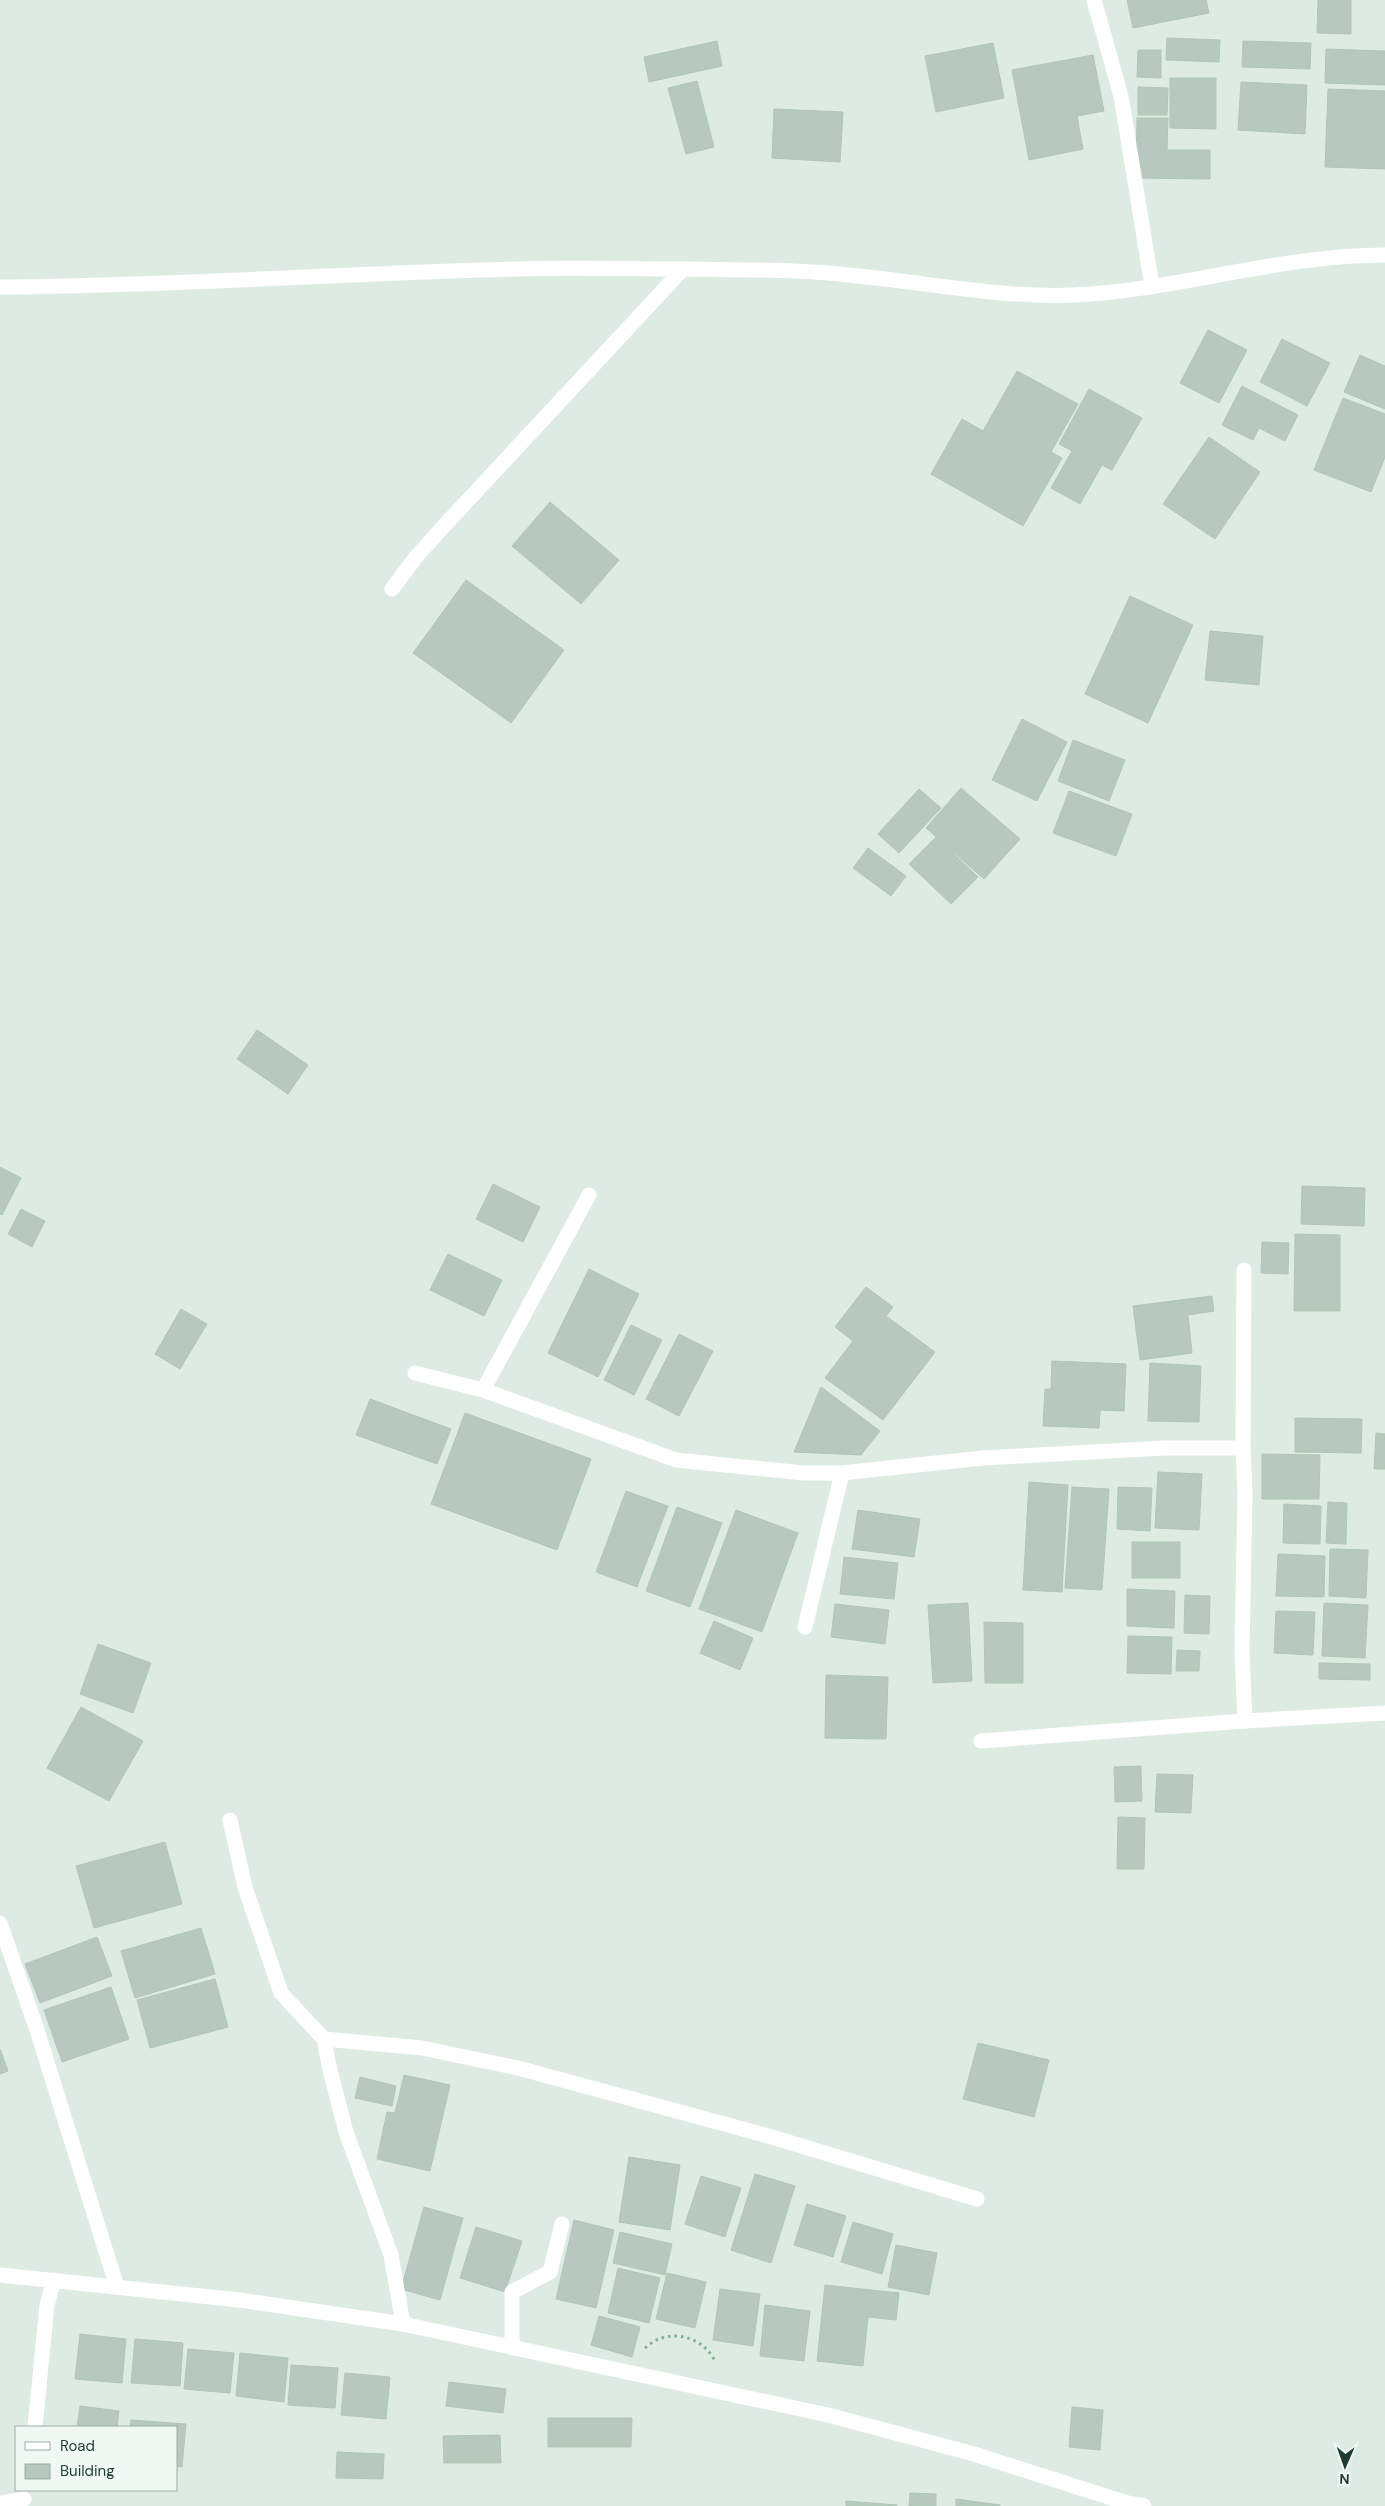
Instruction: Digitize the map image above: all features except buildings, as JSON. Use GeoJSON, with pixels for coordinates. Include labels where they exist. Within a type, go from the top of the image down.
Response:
{"type":"FeatureCollection","features":[{"type":"Feature","properties":{"kind":"street"},"geometry":{"type":"LineString","coordinates":[[1094,0],[1121,96],[1152,286]]}},
{"type":"Feature","properties":{"kind":"street"},"geometry":{"type":"LineString","coordinates":[[0,287],[218,281],[519,269],[683,269],[785,271],[854,275],[1002,292],[1064,295],[1152,286],[1276,265],[1385,255]]}},
{"type":"Feature","properties":{"kind":"street"},"geometry":{"type":"LineString","coordinates":[[392,589],[416,557],[443,527],[683,269]]}},
{"type":"Feature","properties":{"kind":"street"},"geometry":{"type":"LineString","coordinates":[[483,1390],[589,1195]]}},
{"type":"Feature","properties":{"kind":"street"},"geometry":{"type":"LineString","coordinates":[[1244,1270],[1243,1448],[1245,1493],[1242,1652],[1244,1721]]}},
{"type":"Feature","properties":{"kind":"street"},"geometry":{"type":"LineString","coordinates":[[415,1373],[483,1390],[676,1460],[804,1473],[842,1473],[992,1458],[1164,1448],[1243,1448]]}},
{"type":"Feature","properties":{"kind":"street"},"geometry":{"type":"LineString","coordinates":[[805,1626],[842,1473]]}},
{"type":"Feature","properties":{"kind":"street"},"geometry":{"type":"LineString","coordinates":[[981,1741],[1244,1721],[1385,1713]]}},
{"type":"Feature","properties":{"kind":"street"},"geometry":{"type":"LineString","coordinates":[[230,1820],[245,1887],[281,1993],[324,2039],[346,2132],[391,2255],[404,2324]]}},
{"type":"Feature","properties":{"kind":"street"},"geometry":{"type":"LineString","coordinates":[[0,1923],[37,2030],[117,2287]]}},
{"type":"Feature","properties":{"kind":"street"},"geometry":{"type":"LineString","coordinates":[[324,2039],[422,2048],[518,2068],[765,2135],[977,2199]]}},
{"type":"Feature","properties":{"kind":"street"},"geometry":{"type":"LineString","coordinates":[[512,2348],[512,2292],[550,2272],[562,2224]]}},
{"type":"Feature","properties":{"kind":"street"},"geometry":{"type":"LineString","coordinates":[[0,2275],[239,2300],[404,2324],[828,2415],[974,2454],[1127,2504],[1144,2506]]}},
{"type":"Feature","properties":{"kind":"street"},"geometry":{"type":"LineString","coordinates":[[35,2426],[48,2305],[54,2280]]}},
{"type":"Feature","properties":{"kind":"street"},"geometry":{"type":"LineString","coordinates":[[0,2503],[28,2498]]}}]}
